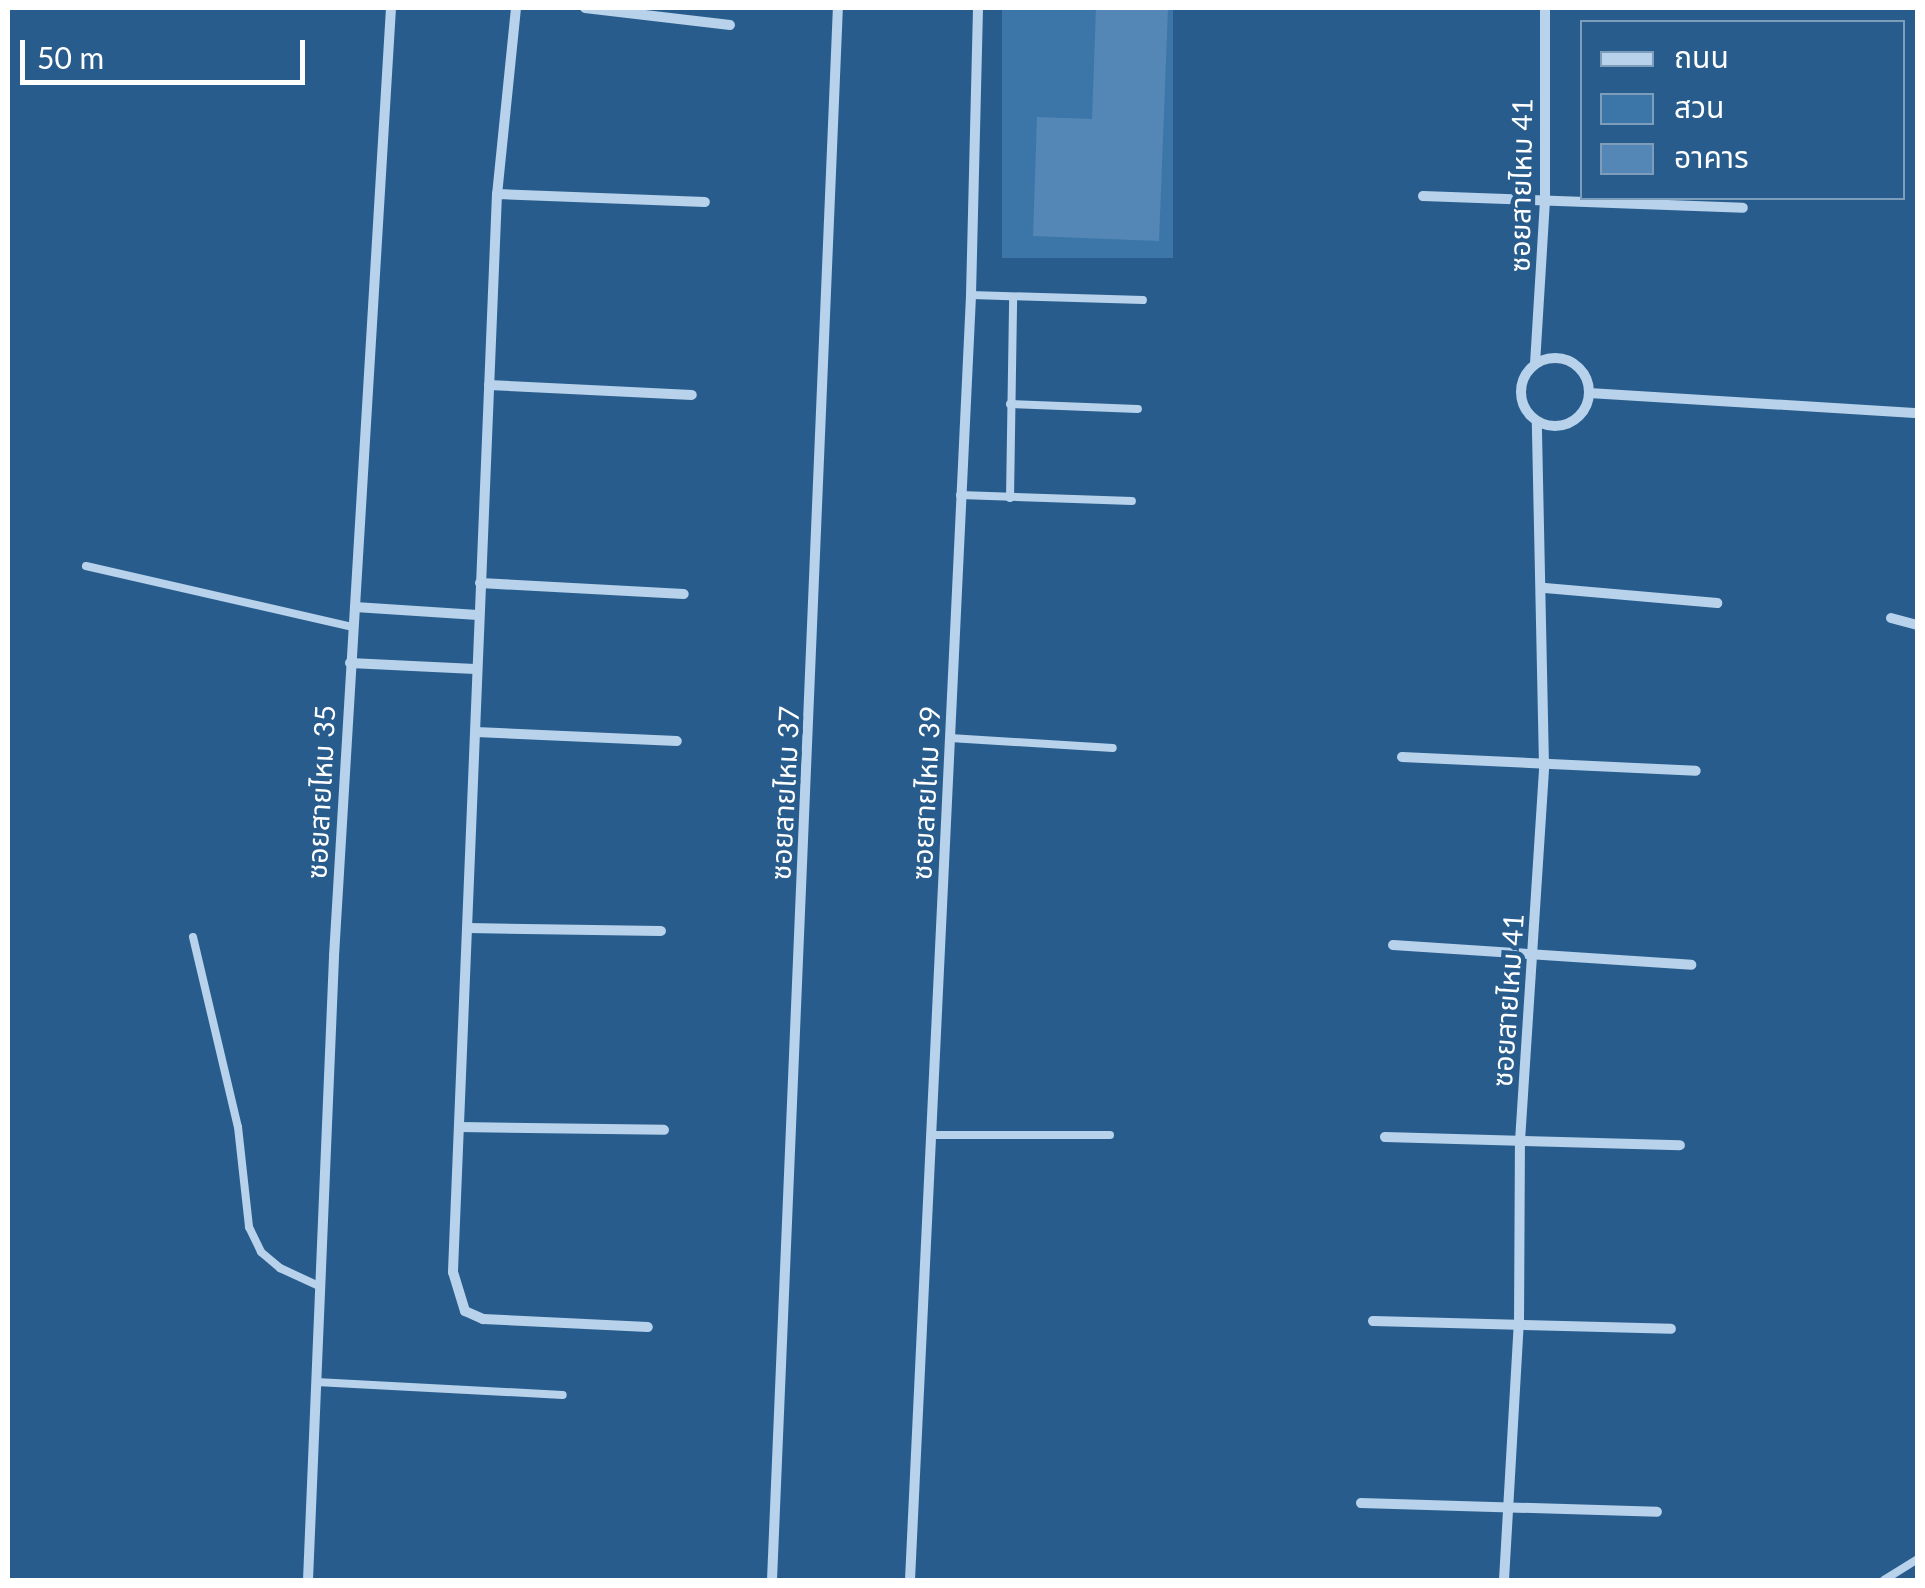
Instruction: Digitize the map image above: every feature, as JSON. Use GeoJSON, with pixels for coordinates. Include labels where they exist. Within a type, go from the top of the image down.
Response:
{"type":"FeatureCollection","features":[{"type":"Feature","properties":{"kind":"street","name":"ซอยสายไหม 35"},"geometry":{"type":"LineString","coordinates":[[308,1580],[350,663],[391,8]]}},
{"type":"Feature","properties":{"kind":"street"},"geometry":{"type":"LineString","coordinates":[[516,8],[497,194],[453,1272],[466,1310],[502,1321],[648,1327]]}},
{"type":"Feature","properties":{"kind":"street"},"geometry":{"type":"LineString","coordinates":[[585,8],[730,25]]}},
{"type":"Feature","properties":{"kind":"street","name":"ซอยสายไหม 37"},"geometry":{"type":"LineString","coordinates":[[772,1580],[838,8]]}},
{"type":"Feature","properties":{"kind":"street","name":"ซอยสายไหม 39"},"geometry":{"type":"LineString","coordinates":[[910,1580],[971,295],[978,8]]}},
{"type":"Feature","properties":{"kind":"street","name":"ซอยสายไหม 41"},"geometry":{"type":"LineString","coordinates":[[1535,364],[1545,199],[1544,8]]}},
{"type":"Feature","properties":{"kind":"street"},"geometry":{"type":"LineString","coordinates":[[497,194],[705,202]]}},
{"type":"Feature","properties":{"kind":"street"},"geometry":{"type":"LineString","coordinates":[[1423,196],[1742,208]]}},
{"type":"Feature","properties":{"kind":"street"},"geometry":{"type":"LineString","coordinates":[[1571,362],[1590,393],[1572,422],[1537,422],[1520,394],[1535,364],[1571,362]]}},
{"type":"Feature","properties":{"kind":"street"},"geometry":{"type":"LineString","coordinates":[[490,385],[692,396]]}},
{"type":"Feature","properties":{"kind":"street"},"geometry":{"type":"LineString","coordinates":[[1590,393],[1918,413]]}},
{"type":"Feature","properties":{"kind":"street","name":"ซอยสายไหม 41"},"geometry":{"type":"LineString","coordinates":[[1504,1580],[1519,1323],[1520,1141],[1544,766],[1545,588],[1537,422]]}},
{"type":"Feature","properties":{"kind":"street"},"geometry":{"type":"LineString","coordinates":[[480,583],[684,594]]}},
{"type":"Feature","properties":{"kind":"street"},"geometry":{"type":"LineString","coordinates":[[1545,588],[1717,603]]}},
{"type":"Feature","properties":{"kind":"street"},"geometry":{"type":"LineString","coordinates":[[355,607],[478,615]]}},
{"type":"Feature","properties":{"kind":"street"},"geometry":{"type":"LineString","coordinates":[[1891,618],[1918,625]]}},
{"type":"Feature","properties":{"kind":"street"},"geometry":{"type":"LineString","coordinates":[[350,663],[475,670]]}},
{"type":"Feature","properties":{"kind":"street"},"geometry":{"type":"LineString","coordinates":[[476,732],[677,740]]}},
{"type":"Feature","properties":{"kind":"street"},"geometry":{"type":"LineString","coordinates":[[1402,757],[1696,771]]}},
{"type":"Feature","properties":{"kind":"street"},"geometry":{"type":"LineString","coordinates":[[468,928],[661,931]]}},
{"type":"Feature","properties":{"kind":"street"},"geometry":{"type":"LineString","coordinates":[[1392,945],[1691,966]]}},
{"type":"Feature","properties":{"kind":"street"},"geometry":{"type":"LineString","coordinates":[[459,1127],[664,1130]]}},
{"type":"Feature","properties":{"kind":"street"},"geometry":{"type":"LineString","coordinates":[[1385,1137],[1680,1145]]}},
{"type":"Feature","properties":{"kind":"street"},"geometry":{"type":"LineString","coordinates":[[1374,1321],[1671,1329]]}},
{"type":"Feature","properties":{"kind":"street"},"geometry":{"type":"LineString","coordinates":[[1361,1503],[1657,1512]]}},
{"type":"Feature","properties":{"kind":"lane"},"geometry":{"type":"LineString","coordinates":[[971,295],[1143,300]]}},
{"type":"Feature","properties":{"kind":"lane"},"geometry":{"type":"LineString","coordinates":[[1010,498],[1013,296]]}},
{"type":"Feature","properties":{"kind":"lane"},"geometry":{"type":"LineString","coordinates":[[1010,404],[1138,409]]}},
{"type":"Feature","properties":{"kind":"lane"},"geometry":{"type":"LineString","coordinates":[[960,495],[1132,500]]}},
{"type":"Feature","properties":{"kind":"lane"},"geometry":{"type":"LineString","coordinates":[[86,566],[353,626]]}},
{"type":"Feature","properties":{"kind":"lane"},"geometry":{"type":"LineString","coordinates":[[950,738],[1112,748]]}},
{"type":"Feature","properties":{"kind":"lane"},"geometry":{"type":"LineString","coordinates":[[193,937],[238,1127],[249,1228],[261,1252],[280,1268],[322,1287]]}},
{"type":"Feature","properties":{"kind":"lane"},"geometry":{"type":"LineString","coordinates":[[931,1135],[1110,1135]]}},
{"type":"Feature","properties":{"kind":"lane"},"geometry":{"type":"LineString","coordinates":[[316,1382],[563,1395]]}},
{"type":"Feature","properties":{"kind":"lane"},"geometry":{"type":"LineString","coordinates":[[1884,1580],[1918,1559]]}},
{"type":"Feature","properties":{"kind":"green space"},"geometry":{"type":"Polygon","coordinates":[[[1002,8],[1173,8],[1173,258],[1002,258],[1002,8]]]}},
{"type":"Feature","properties":{"kind":"building"},"geometry":{"type":"Polygon","coordinates":[[[1096,8],[1168,8],[1159,241],[1033,236],[1037,117],[1092,119],[1096,8]]]}}]}
